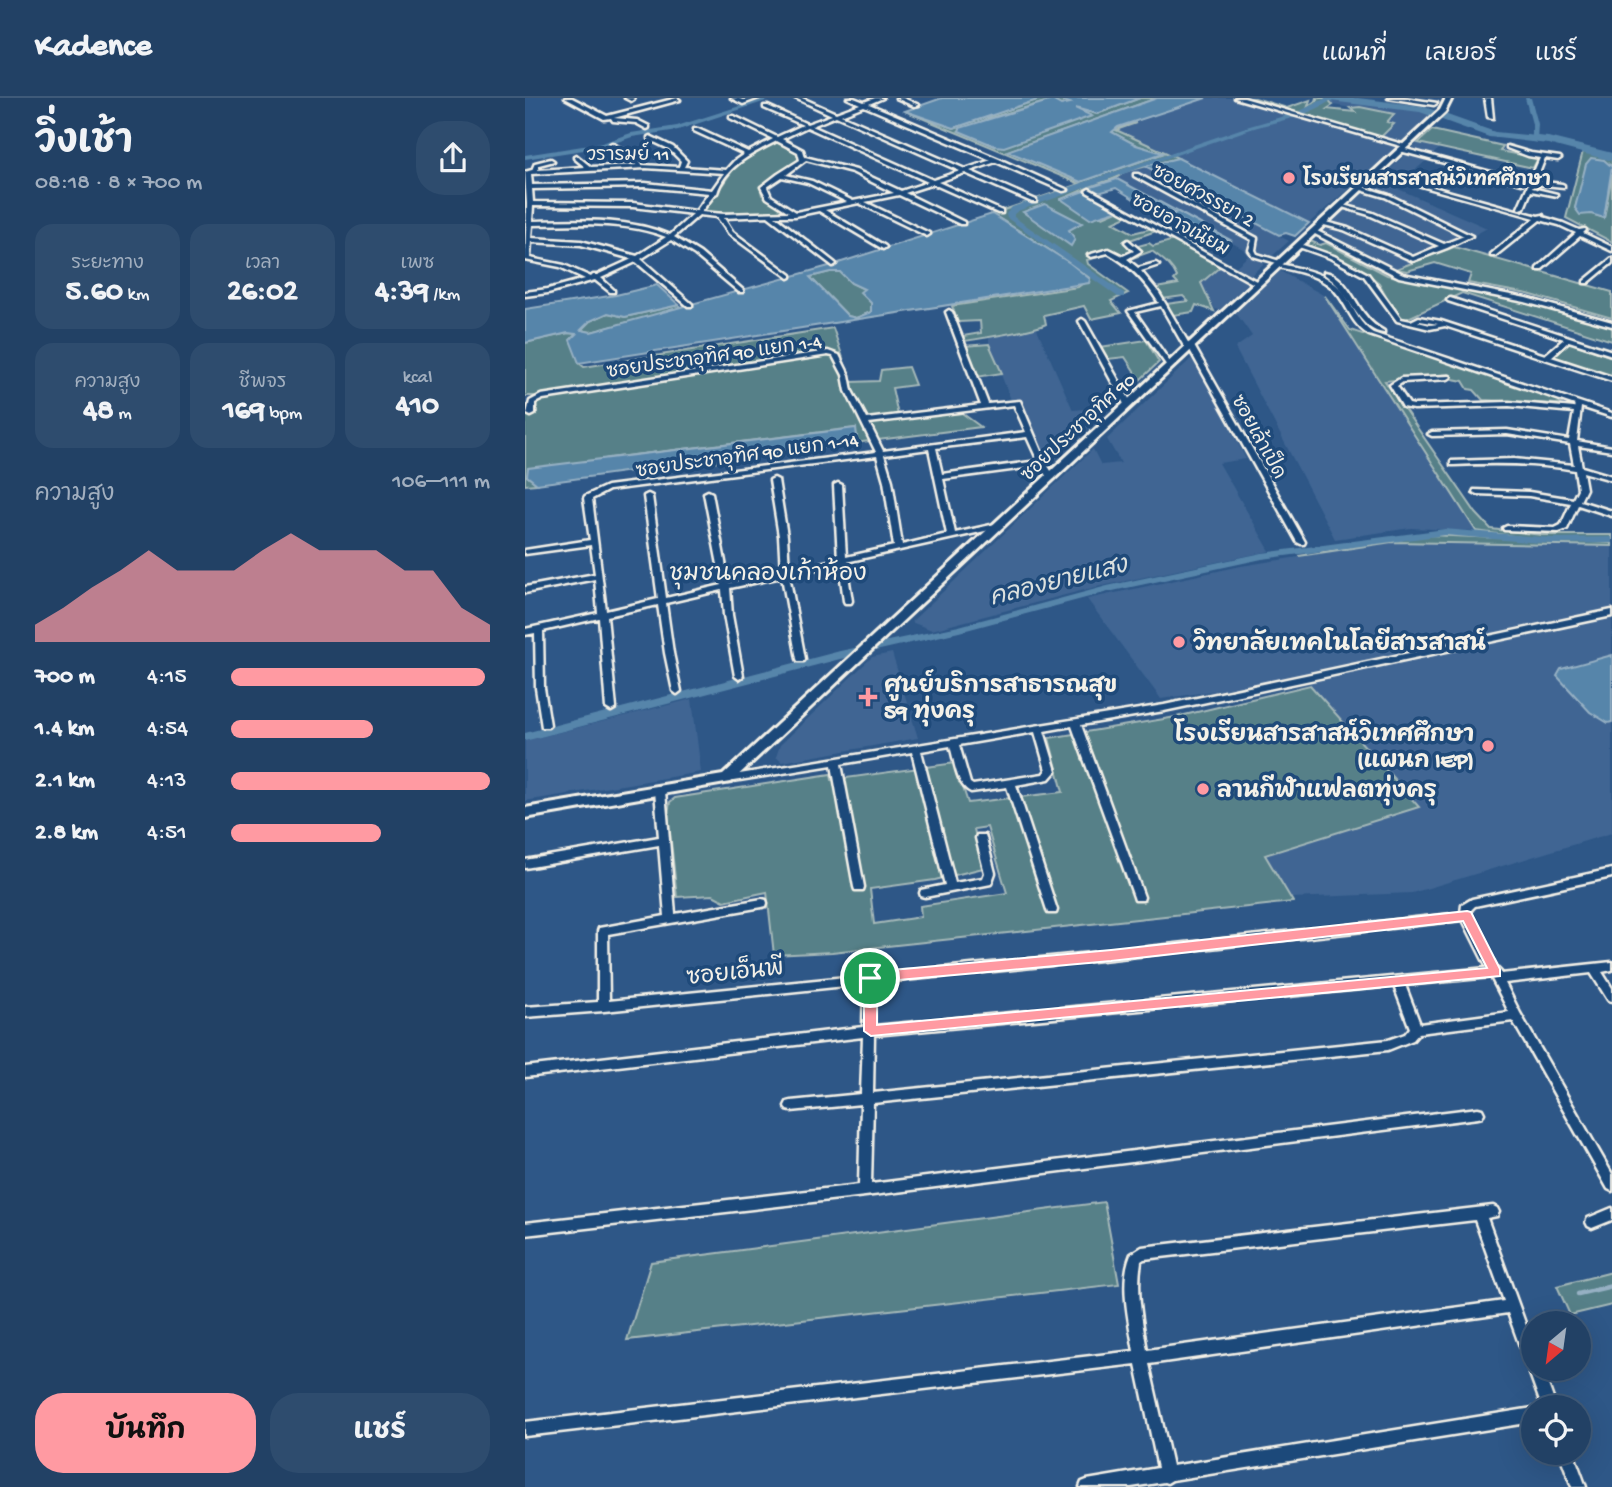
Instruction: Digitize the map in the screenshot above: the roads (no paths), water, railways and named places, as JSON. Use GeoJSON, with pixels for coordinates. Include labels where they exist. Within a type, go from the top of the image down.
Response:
{"type":"FeatureCollection","features":[{"type":"Feature","properties":{"kind":"street"},"geometry":{"type":"LineString","coordinates":[[568,98],[606,118],[636,122],[647,127]]}},
{"type":"Feature","properties":{"kind":"street"},"geometry":{"type":"LineString","coordinates":[[734,98],[743,102],[756,98]]}},
{"type":"Feature","properties":{"kind":"street"},"geometry":{"type":"LineString","coordinates":[[798,98],[1034,201]]}},
{"type":"Feature","properties":{"kind":"street"},"geometry":{"type":"LineString","coordinates":[[849,98],[1065,190]]}},
{"type":"Feature","properties":{"kind":"street"},"geometry":{"type":"LineString","coordinates":[[526,294],[592,277],[636,258],[669,237],[697,213],[734,163],[808,125],[880,98]]}},
{"type":"Feature","properties":{"kind":"street"},"geometry":{"type":"LineString","coordinates":[[899,98],[916,105]]}},
{"type":"Feature","properties":{"kind":"street"},"geometry":{"type":"LineString","coordinates":[[1238,98],[1523,182]]}},
{"type":"Feature","properties":{"kind":"street"},"geometry":{"type":"LineString","coordinates":[[1391,98],[1434,103]]}},
{"type":"Feature","properties":{"kind":"street","name":"ซอยประชาอุทิศ 90"},"geometry":{"type":"LineString","coordinates":[[727,779],[1256,283],[1404,148],[1441,113],[1449,98]]}},
{"type":"Feature","properties":{"kind":"street"},"geometry":{"type":"LineString","coordinates":[[1488,98],[1491,117]]}},
{"type":"Feature","properties":{"kind":"street"},"geometry":{"type":"LineString","coordinates":[[606,118],[677,100]]}},
{"type":"Feature","properties":{"kind":"street"},"geometry":{"type":"LineString","coordinates":[[766,107],[1000,212]]}},
{"type":"Feature","properties":{"kind":"street"},"geometry":{"type":"LineString","coordinates":[[732,117],[779,138],[801,151],[803,158]]}},
{"type":"Feature","properties":{"kind":"street"},"geometry":{"type":"LineString","coordinates":[[696,130],[748,154]]}},
{"type":"Feature","properties":{"kind":"street"},"geometry":{"type":"LineString","coordinates":[[650,138],[679,153],[684,161],[681,168]]}},
{"type":"Feature","properties":{"kind":"street"},"geometry":{"type":"LineString","coordinates":[[612,145],[632,156],[640,166]]}},
{"type":"Feature","properties":{"kind":"street"},"geometry":{"type":"LineString","coordinates":[[1509,147],[1543,157],[1558,158]]}},
{"type":"Feature","properties":{"kind":"street"},"geometry":{"type":"LineString","coordinates":[[576,157],[589,168]]}},
{"type":"Feature","properties":{"kind":"street"},"geometry":{"type":"LineString","coordinates":[[1521,208],[1543,157]]}},
{"type":"Feature","properties":{"kind":"street"},"geometry":{"type":"LineString","coordinates":[[795,214],[764,192],[764,187],[803,158],[843,167],[962,223]]}},
{"type":"Feature","properties":{"kind":"street"},"geometry":{"type":"LineString","coordinates":[[530,204],[614,204],[719,215],[795,214],[901,192],[996,160]]}},
{"type":"Feature","properties":{"kind":"street"},"geometry":{"type":"LineString","coordinates":[[551,161],[537,164],[532,171],[528,187],[529,260],[592,277],[612,290]]}},
{"type":"Feature","properties":{"kind":"street","name":"วรารมย์ 11"},"geometry":{"type":"LineString","coordinates":[[532,171],[640,166],[727,172]]}},
{"type":"Feature","properties":{"kind":"street"},"geometry":{"type":"LineString","coordinates":[[1379,170],[1521,208],[1612,247]]}},
{"type":"Feature","properties":{"kind":"street"},"geometry":{"type":"LineString","coordinates":[[780,175],[819,186],[927,234]]}},
{"type":"Feature","properties":{"kind":"street","name":"ซอยศวรรยา 2"},"geometry":{"type":"LineString","coordinates":[[1136,175],[1255,239],[1252,250],[1255,255],[1279,262]]}},
{"type":"Feature","properties":{"kind":"street"},"geometry":{"type":"LineString","coordinates":[[1532,182],[1562,187]]}},
{"type":"Feature","properties":{"kind":"street"},"geometry":{"type":"LineString","coordinates":[[528,187],[645,185],[715,192]]}},
{"type":"Feature","properties":{"kind":"street"},"geometry":{"type":"LineString","coordinates":[[1322,223],[1339,226],[1413,259],[1469,235],[1387,196],[1360,188]]}},
{"type":"Feature","properties":{"kind":"street"},"geometry":{"type":"LineString","coordinates":[[1529,190],[1555,195]]}},
{"type":"Feature","properties":{"kind":"street","name":"ซอยอาจเนียม"},"geometry":{"type":"LineString","coordinates":[[1089,191],[1256,283]]}},
{"type":"Feature","properties":{"kind":"street"},"geometry":{"type":"LineString","coordinates":[[1456,191],[1541,216]]}},
{"type":"Feature","properties":{"kind":"street"},"geometry":{"type":"LineString","coordinates":[[1341,205],[1371,214],[1445,247]]}},
{"type":"Feature","properties":{"kind":"street"},"geometry":{"type":"LineString","coordinates":[[821,210],[883,247]]}},
{"type":"Feature","properties":{"kind":"street"},"geometry":{"type":"LineString","coordinates":[[719,215],[731,233],[789,276]]}},
{"type":"Feature","properties":{"kind":"street"},"geometry":{"type":"LineString","coordinates":[[771,216],[833,264]]}},
{"type":"Feature","properties":{"kind":"street"},"geometry":{"type":"LineString","coordinates":[[1493,256],[1541,216]]}},
{"type":"Feature","properties":{"kind":"street"},"geometry":{"type":"LineString","coordinates":[[529,223],[621,226],[669,237],[682,243],[741,291]]}},
{"type":"Feature","properties":{"kind":"street"},"geometry":{"type":"LineString","coordinates":[[1313,231],[1406,277],[1550,304],[1612,322]]}},
{"type":"Feature","properties":{"kind":"street"},"geometry":{"type":"LineString","coordinates":[[1539,269],[1582,232]]}},
{"type":"Feature","properties":{"kind":"street"},"geometry":{"type":"LineString","coordinates":[[528,240],[581,243],[636,258],[689,305]]}},
{"type":"Feature","properties":{"kind":"street"},"geometry":{"type":"LineString","coordinates":[[1091,255],[1109,251],[1123,259],[1138,251],[1128,242]]}},
{"type":"Feature","properties":{"kind":"street"},"geometry":{"type":"LineString","coordinates":[[1295,248],[1341,262],[1366,275],[1395,317],[1430,327],[1444,324],[1612,379]]}},
{"type":"Feature","properties":{"kind":"street","name":"ซอยเล้าเป็ด"},"geometry":{"type":"LineString","coordinates":[[1123,259],[1138,270],[1189,347],[1301,542]]}},
{"type":"Feature","properties":{"kind":"street"},"geometry":{"type":"LineString","coordinates":[[1585,282],[1612,260]]}},
{"type":"Feature","properties":{"kind":"street"},"geometry":{"type":"LineString","coordinates":[[1279,262],[1329,283],[1342,295],[1355,320],[1365,330],[1612,415]]}},
{"type":"Feature","properties":{"kind":"street"},"geometry":{"type":"LineString","coordinates":[[1138,270],[1156,265]]}},
{"type":"Feature","properties":{"kind":"street"},"geometry":{"type":"LineString","coordinates":[[1450,300],[1612,353]]}},
{"type":"Feature","properties":{"kind":"street"},"geometry":{"type":"LineString","coordinates":[[1161,304],[1131,311],[1169,366]]}},
{"type":"Feature","properties":{"kind":"street"},"geometry":{"type":"LineString","coordinates":[[949,312],[985,405]]}},
{"type":"Feature","properties":{"kind":"street"},"geometry":{"type":"LineString","coordinates":[[1082,321],[1128,404]]}},
{"type":"Feature","properties":{"kind":"street"},"geometry":{"type":"LineString","coordinates":[[1546,357],[1568,339]]}},
{"type":"Feature","properties":{"kind":"street","name":"ซอยประชาอุทิศ 90 แยก 1-4"},"geometry":{"type":"LineString","coordinates":[[531,414],[532,402],[541,397],[828,353],[837,355],[849,391],[880,452],[888,481],[898,547]]}},
{"type":"Feature","properties":{"kind":"street"},"geometry":{"type":"LineString","coordinates":[[1448,377],[1397,380],[1393,384],[1406,404],[1414,407],[1580,404],[1612,408]]}},
{"type":"Feature","properties":{"kind":"street"},"geometry":{"type":"LineString","coordinates":[[863,421],[1017,403],[1042,463],[1051,477]]}},
{"type":"Feature","properties":{"kind":"street"},"geometry":{"type":"LineString","coordinates":[[1507,528],[1561,529],[1578,501],[1582,489],[1573,441],[1580,404]]}},
{"type":"Feature","properties":{"kind":"street"},"geometry":{"type":"LineString","coordinates":[[1432,434],[1507,432],[1612,449]]}},
{"type":"Feature","properties":{"kind":"street","name":"ซอยประชาอุทิศ 90 แยก 1-14"},"geometry":{"type":"LineString","coordinates":[[611,708],[599,576],[588,498],[607,488],[1031,434]]}},
{"type":"Feature","properties":{"kind":"street"},"geometry":{"type":"LineString","coordinates":[[932,446],[951,534]]}},
{"type":"Feature","properties":{"kind":"street"},"geometry":{"type":"LineString","coordinates":[[1454,463],[1496,461],[1579,469],[1612,478]]}},
{"type":"Feature","properties":{"kind":"street"},"geometry":{"type":"LineString","coordinates":[[939,477],[1042,463]]}},
{"type":"Feature","properties":{"kind":"street"},"geometry":{"type":"LineString","coordinates":[[774,480],[783,536],[785,573],[801,659]]}},
{"type":"Feature","properties":{"kind":"street"},"geometry":{"type":"LineString","coordinates":[[838,485],[842,560],[848,601]]}},
{"type":"Feature","properties":{"kind":"street"},"geometry":{"type":"LineString","coordinates":[[1477,492],[1531,494],[1578,501],[1612,514]]}},
{"type":"Feature","properties":{"kind":"street"},"geometry":{"type":"LineString","coordinates":[[708,493],[739,676]]}},
{"type":"Feature","properties":{"kind":"street"},"geometry":{"type":"LineString","coordinates":[[648,496],[661,601],[677,691]]}},
{"type":"Feature","properties":{"kind":"street"},"geometry":{"type":"LineString","coordinates":[[525,632],[1000,525]]}},
{"type":"Feature","properties":{"kind":"street"},"geometry":{"type":"LineString","coordinates":[[525,552],[594,542]]}},
{"type":"Feature","properties":{"kind":"street"},"geometry":{"type":"LineString","coordinates":[[525,590],[599,576]]}},
{"type":"Feature","properties":{"kind":"street"},"geometry":{"type":"LineString","coordinates":[[525,813],[1251,692],[1612,613]]}},
{"type":"Feature","properties":{"kind":"street"},"geometry":{"type":"LineString","coordinates":[[539,630],[540,688],[545,725]]}},
{"type":"Feature","properties":{"kind":"street"},"geometry":{"type":"LineString","coordinates":[[1076,723],[1139,897]]}},
{"type":"Feature","properties":{"kind":"street"},"geometry":{"type":"LineString","coordinates":[[954,743],[966,784],[971,789],[1011,783],[1046,777],[1051,771],[1039,729]]}},
{"type":"Feature","properties":{"kind":"street"},"geometry":{"type":"LineString","coordinates":[[916,749],[951,888]]}},
{"type":"Feature","properties":{"kind":"street"},"geometry":{"type":"LineString","coordinates":[[836,763],[859,887]]}},
{"type":"Feature","properties":{"kind":"street"},"geometry":{"type":"LineString","coordinates":[[1011,783],[1052,910]]}},
{"type":"Feature","properties":{"kind":"street"},"geometry":{"type":"LineString","coordinates":[[660,791],[670,918]]}},
{"type":"Feature","properties":{"kind":"street"},"geometry":{"type":"LineString","coordinates":[[925,893],[987,881],[990,873],[981,838]]}},
{"type":"Feature","properties":{"kind":"street"},"geometry":{"type":"LineString","coordinates":[[525,864],[665,840]]}},
{"type":"Feature","properties":{"kind":"street"},"geometry":{"type":"LineString","coordinates":[[1612,873],[1472,903],[1466,908],[1467,916],[1516,1016],[1612,1185]]}},
{"type":"Feature","properties":{"kind":"street"},"geometry":{"type":"LineString","coordinates":[[604,1006],[603,931],[762,903]]}},
{"type":"Feature","properties":{"kind":"street","name":"ซอยเอ็นพี"},"geometry":{"type":"LineString","coordinates":[[525,1012],[1111,956],[1467,916]]}},
{"type":"Feature","properties":{"kind":"street"},"geometry":{"type":"LineString","coordinates":[[525,1072],[871,1031],[1398,981],[1595,970],[1612,966]]}},
{"type":"Feature","properties":{"kind":"street"},"geometry":{"type":"LineString","coordinates":[[1595,970],[1612,997]]}},
{"type":"Feature","properties":{"kind":"street"},"geometry":{"type":"LineString","coordinates":[[865,1190],[871,1031],[870,978]]}},
{"type":"Feature","properties":{"kind":"street"},"geometry":{"type":"LineString","coordinates":[[1398,981],[1416,1028]]}},
{"type":"Feature","properties":{"kind":"street"},"geometry":{"type":"LineString","coordinates":[[791,1106],[1388,1045],[1409,1037],[1416,1028],[1516,1016]]}},
{"type":"Feature","properties":{"kind":"street"},"geometry":{"type":"LineString","coordinates":[[525,1229],[865,1190],[1478,1113]]}},
{"type":"Feature","properties":{"kind":"street"},"geometry":{"type":"LineString","coordinates":[[1167,1476],[1142,1357],[1132,1277],[1135,1258],[1142,1253],[1493,1212]]}},
{"type":"Feature","properties":{"kind":"street"},"geometry":{"type":"LineString","coordinates":[[1479,1213],[1521,1329]]}},
{"type":"Feature","properties":{"kind":"street"},"geometry":{"type":"LineString","coordinates":[[1592,1222],[1612,1214]]}},
{"type":"Feature","properties":{"kind":"street"},"geometry":{"type":"LineString","coordinates":[[525,1429],[1142,1357],[1513,1306]]}},
{"type":"Feature","properties":{"kind":"street"},"geometry":{"type":"LineString","coordinates":[[1087,1487],[1521,1417]]}},
{"type":"Feature","properties":{"kind":"street"},"geometry":{"type":"LineString","coordinates":[[1571,1465],[1579,1487]]}},
{"type":"Feature","properties":{"kind":"waterway"},"geometry":{"type":"LineString","coordinates":[[525,157],[603,145],[631,135],[678,128],[772,98]]}},
{"type":"Feature","properties":{"kind":"waterway"},"geometry":{"type":"LineString","coordinates":[[1330,98],[1422,109],[1493,135],[1548,141],[1612,157]]}},
{"type":"Feature","properties":{"kind":"waterway"},"geometry":{"type":"LineString","coordinates":[[1121,295],[1011,218],[1010,214],[1015,209],[1245,129],[1300,113],[1331,98]]}},
{"type":"Feature","properties":{"kind":"waterway"},"geometry":{"type":"LineString","coordinates":[[1528,98],[1535,124],[1535,139]]}},
{"type":"Feature","properties":{"kind":"waterway","name":"คลองยายแสง"},"geometry":{"type":"LineString","coordinates":[[525,737],[840,655],[959,629],[1107,589],[1262,556],[1445,532],[1553,541],[1612,540]]}},
{"type":"Feature","properties":{"kind":"waterway"},"geometry":{"type":"LineString","coordinates":[[1578,1294],[1612,1286]]}},
{"type":"Feature","properties":{"kind":"place","name":"โรงเรียนสารสาสน์วิเทศศึกษา"},"geometry":{"type":"Point","coordinates":[1289,178]}},
{"type":"Feature","properties":{"kind":"place","name":"วิทยาลัยเทคโนโลยีสารสาสน์"},"geometry":{"type":"Point","coordinates":[1179,642]}},
{"type":"Feature","properties":{"kind":"place","name":"ศูนย์บริการสาธารณสุข 59 ทุ่งครุ"},"geometry":{"type":"Point","coordinates":[868,697]}},
{"type":"Feature","properties":{"kind":"place","name":"โรงเรียนสารสาสน์วิเทศศึกษา (แผนก IEP)"},"geometry":{"type":"Point","coordinates":[1488,746]}},
{"type":"Feature","properties":{"kind":"place","name":"ลานกีฬาแฟลตทุ่งครุ"},"geometry":{"type":"Point","coordinates":[1203,789]}},
{"type":"Feature","properties":{"kind":"district","name":"ชุมชนคลองเก้าห้อง"},"geometry":{"type":"Point","coordinates":[768,572]}}]}
